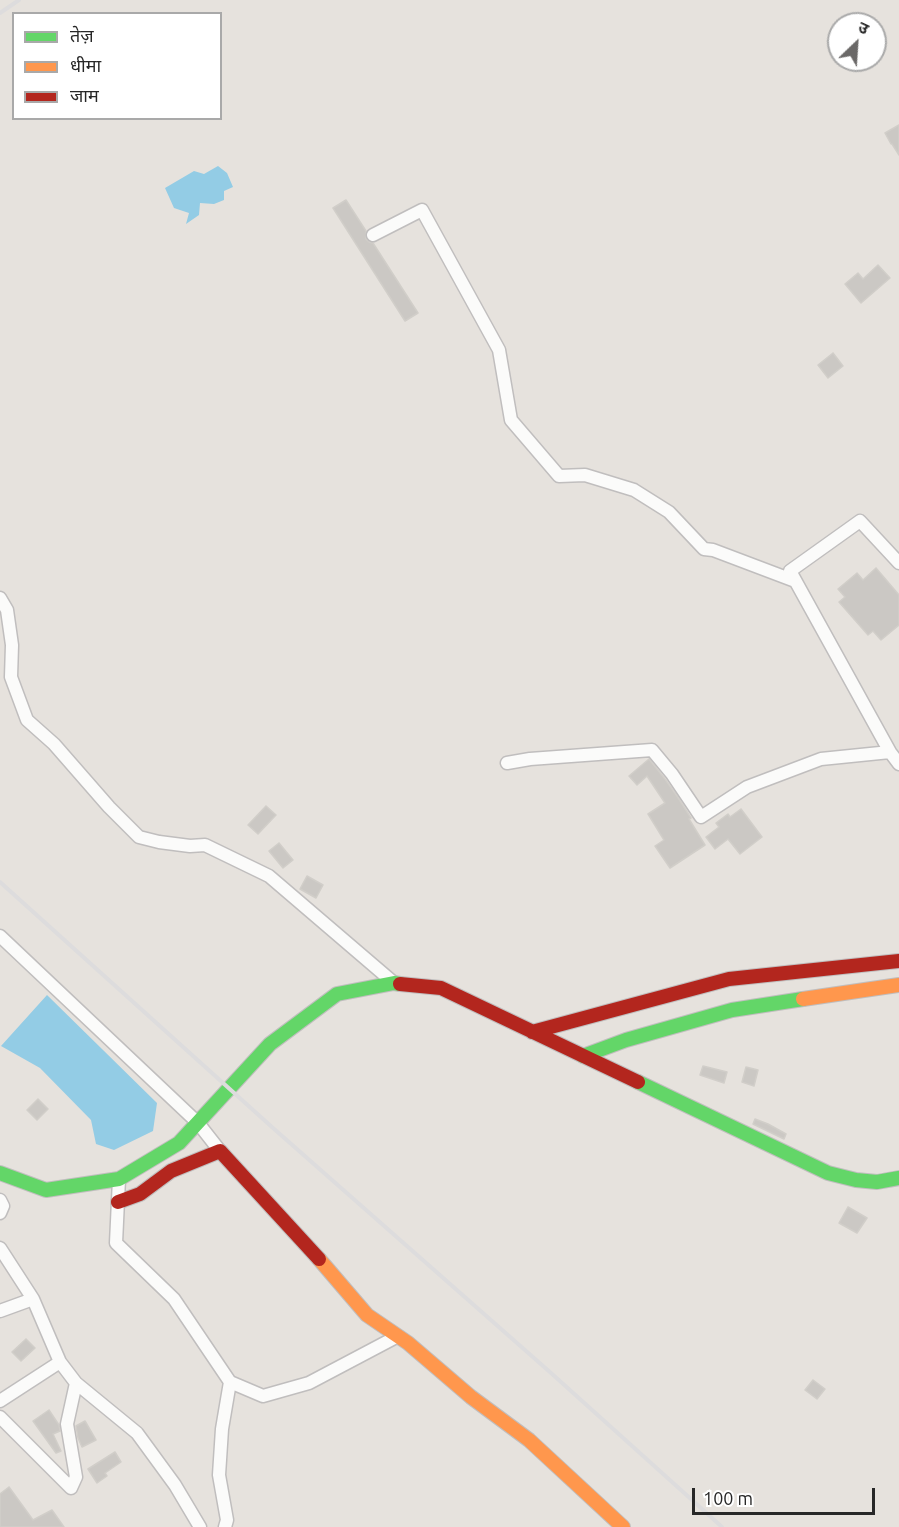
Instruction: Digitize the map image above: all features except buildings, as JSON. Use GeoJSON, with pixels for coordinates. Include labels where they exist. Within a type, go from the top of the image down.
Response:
{"type":"FeatureCollection","features":[{"type":"Feature","properties":{"kind":"main road"},"geometry":{"type":"LineString","coordinates":[[532,1032],[729,979],[899,961]]}},
{"type":"Feature","properties":{"kind":"main road"},"geometry":{"type":"LineString","coordinates":[[0,1173],[46,1190],[119,1179],[180,1143],[270,1044],[337,994],[394,983],[441,988],[828,1173],[856,1180],[877,1182],[899,1178]]}},
{"type":"Feature","properties":{"kind":"main road"},"geometry":{"type":"LineString","coordinates":[[583,1056],[626,1040],[732,1010],[899,985]]}},
{"type":"Feature","properties":{"kind":"main road"},"geometry":{"type":"LineString","coordinates":[[118,1202],[140,1194],[171,1171],[220,1151],[367,1315],[398,1336],[471,1397],[529,1440],[623,1527]]}},
{"type":"Feature","properties":{"kind":"street"},"geometry":{"type":"LineString","coordinates":[[372,235],[422,210],[499,350],[511,420],[559,476],[585,475],[634,490],[669,513],[704,549],[713,550],[795,581]]}},
{"type":"Feature","properties":{"kind":"street"},"geometry":{"type":"LineString","coordinates":[[899,564],[860,521],[790,571],[890,752],[899,764]]}},
{"type":"Feature","properties":{"kind":"street"},"geometry":{"type":"LineString","coordinates":[[0,598],[7,610],[12,645],[11,677],[27,720],[54,744],[109,807],[139,837],[190,846],[205,845],[269,876],[394,983]]}},
{"type":"Feature","properties":{"kind":"street"},"geometry":{"type":"LineString","coordinates":[[507,763],[530,759],[652,750],[701,816],[747,787],[821,759],[890,752]]}},
{"type":"Feature","properties":{"kind":"street"},"geometry":{"type":"LineString","coordinates":[[0,936],[198,1123],[220,1151]]}},
{"type":"Feature","properties":{"kind":"street"},"geometry":{"type":"LineString","coordinates":[[119,1179],[116,1243],[174,1299],[230,1382],[263,1396],[309,1383],[398,1336]]}},
{"type":"Feature","properties":{"kind":"street"},"geometry":{"type":"LineString","coordinates":[[0,1200],[3,1206],[0,1213]]}},
{"type":"Feature","properties":{"kind":"street"},"geometry":{"type":"LineString","coordinates":[[0,1248],[33,1299],[60,1362],[76,1383],[137,1433],[175,1485],[200,1527]]}},
{"type":"Feature","properties":{"kind":"street"},"geometry":{"type":"LineString","coordinates":[[0,1311],[33,1299]]}},
{"type":"Feature","properties":{"kind":"street"},"geometry":{"type":"LineString","coordinates":[[0,1401],[60,1362]]}},
{"type":"Feature","properties":{"kind":"street"},"geometry":{"type":"LineString","coordinates":[[225,1527],[227,1520],[219,1475],[222,1429],[230,1382]]}},
{"type":"Feature","properties":{"kind":"street"},"geometry":{"type":"LineString","coordinates":[[0,1417],[71,1488],[76,1478],[67,1424],[76,1383]]}},
{"type":"Feature","properties":{"kind":"water"},"geometry":{"type":"Polygon","coordinates":[[[218,166],[227,173],[233,187],[224,191],[224,200],[214,204],[200,203],[199,215],[186,224],[189,213],[174,208],[165,188],[194,171],[204,174],[218,166]]]}},
{"type":"Feature","properties":{"kind":"water"},"geometry":{"type":"Polygon","coordinates":[[[47,995],[157,1103],[153,1131],[114,1150],[96,1144],[91,1120],[40,1068],[1,1046],[47,995]]]}},
{"type":"Feature","properties":{"kind":"railway"},"geometry":{"type":"LineString","coordinates":[[0,13],[19,0]]}},
{"type":"Feature","properties":{"kind":"railway"},"geometry":{"type":"LineString","coordinates":[[0,882],[722,1527]]}},
{"type":"Feature","properties":{"kind":"traffic: fast"},"geometry":{"type":"LineString","coordinates":[[0,1173],[46,1190],[119,1179],[179,1143],[270,1044],[337,994],[394,983],[400,984]]}},
{"type":"Feature","properties":{"kind":"traffic: fast"},"geometry":{"type":"LineString","coordinates":[[583,1056],[626,1040],[732,1010],[803,999]]}},
{"type":"Feature","properties":{"kind":"traffic: fast"},"geometry":{"type":"LineString","coordinates":[[638,1082],[828,1173],[856,1180],[877,1182],[899,1178]]}},
{"type":"Feature","properties":{"kind":"traffic: slow"},"geometry":{"type":"LineString","coordinates":[[803,999],[899,985]]}},
{"type":"Feature","properties":{"kind":"traffic: slow"},"geometry":{"type":"LineString","coordinates":[[319,1259],[367,1315],[408,1343],[471,1397],[529,1440],[623,1527]]}},
{"type":"Feature","properties":{"kind":"traffic: jam"},"geometry":{"type":"LineString","coordinates":[[532,1032],[729,979],[899,961]]}},
{"type":"Feature","properties":{"kind":"traffic: jam"},"geometry":{"type":"LineString","coordinates":[[400,984],[441,988],[638,1082]]}},
{"type":"Feature","properties":{"kind":"traffic: jam"},"geometry":{"type":"LineString","coordinates":[[118,1202],[140,1194],[171,1171],[220,1151],[319,1259]]}}]}
